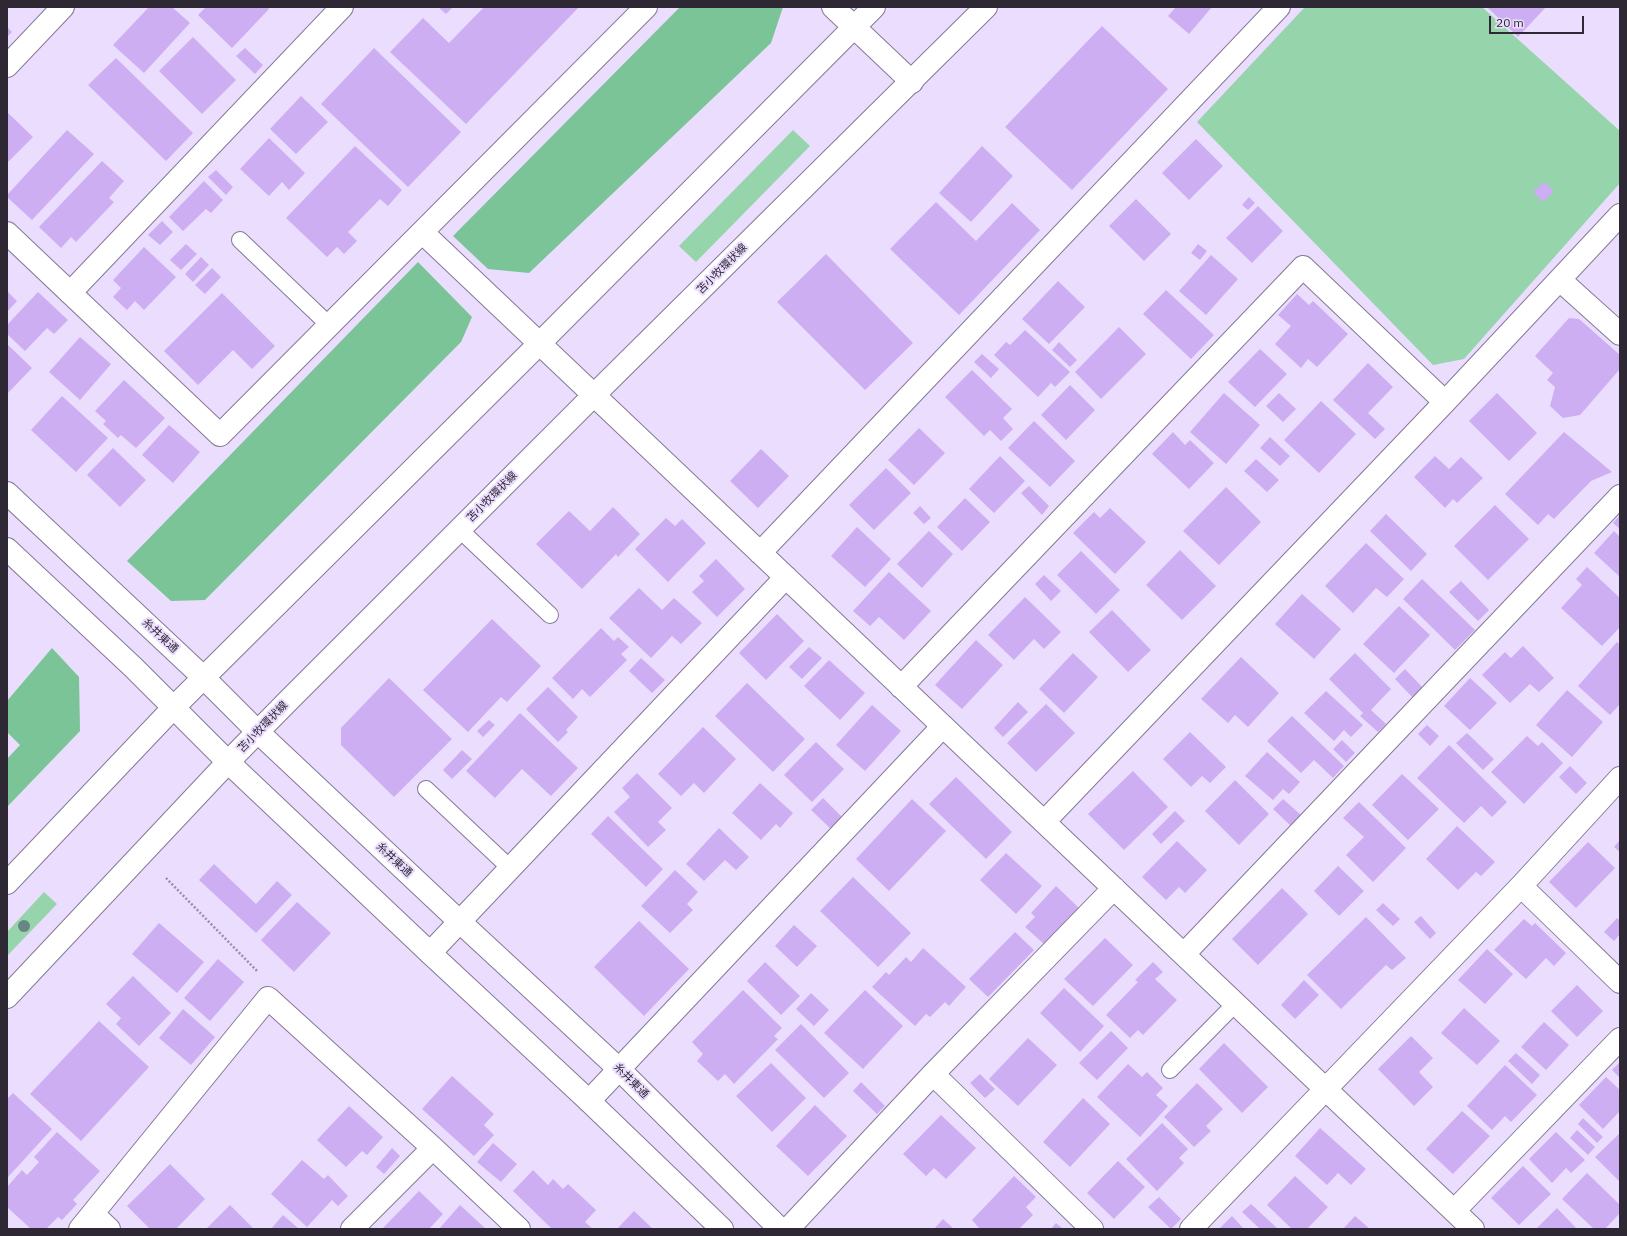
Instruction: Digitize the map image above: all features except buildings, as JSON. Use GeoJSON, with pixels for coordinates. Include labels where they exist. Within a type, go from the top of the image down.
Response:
{"type":"FeatureCollection","features":[{"type":"Feature","properties":{"kind":"street"},"geometry":{"type":"LineString","coordinates":[[7,66],[63,7]]}},
{"type":"Feature","properties":{"kind":"street"},"geometry":{"type":"LineString","coordinates":[[70,293],[342,7]]}},
{"type":"Feature","properties":{"kind":"street"},"geometry":{"type":"LineString","coordinates":[[7,232],[220,435],[646,7]]}},
{"type":"Feature","properties":{"kind":"street"},"geometry":{"type":"LineString","coordinates":[[833,7],[912,82]]}},
{"type":"Feature","properties":{"kind":"street"},"geometry":{"type":"LineString","coordinates":[[7,883],[203,677],[540,343],[874,7]]}},
{"type":"Feature","properties":{"kind":"street","name":"苫小牧環状線"},"geometry":{"type":"LineString","coordinates":[[7,997],[228,762],[459,529],[912,82],[986,7]]}},
{"type":"Feature","properties":{"kind":"street"},"geometry":{"type":"LineString","coordinates":[[760,553],[1279,7]]}},
{"type":"Feature","properties":{"kind":"street"},"geometry":{"type":"LineString","coordinates":[[1044,822],[1445,402],[1620,215]]}},
{"type":"Feature","properties":{"kind":"street"},"geometry":{"type":"LineString","coordinates":[[422,232],[1473,1229]]}},
{"type":"Feature","properties":{"kind":"street"},"geometry":{"type":"LineString","coordinates":[[901,687],[1303,267],[1445,402]]}},
{"type":"Feature","properties":{"kind":"street"},"geometry":{"type":"LineString","coordinates":[[1560,280],[1620,334]]}},
{"type":"Feature","properties":{"kind":"street","name":"糸井東通"},"geometry":{"type":"LineString","coordinates":[[7,493],[203,677],[258,732],[459,922],[619,1069],[780,1229]]}},
{"type":"Feature","properties":{"kind":"street"},"geometry":{"type":"LineString","coordinates":[[1184,954],[1620,496]]}},
{"type":"Feature","properties":{"kind":"street"},"geometry":{"type":"LineString","coordinates":[[7,549],[174,707],[228,762],[589,1101],[722,1229]]}},
{"type":"Feature","properties":{"kind":"street"},"geometry":{"type":"LineString","coordinates":[[430,953],[786,577]]}},
{"type":"Feature","properties":{"kind":"street"},"geometry":{"type":"LineString","coordinates":[[589,1101],[943,726]]}},
{"type":"Feature","properties":{"kind":"street"},"geometry":{"type":"LineString","coordinates":[[1191,1229],[1521,886],[1620,778]]}},
{"type":"Feature","properties":{"kind":"street"},"geometry":{"type":"LineString","coordinates":[[1521,886],[1620,982]]}},
{"type":"Feature","properties":{"kind":"street"},"geometry":{"type":"LineString","coordinates":[[788,1229],[934,1074],[1114,888]]}},
{"type":"Feature","properties":{"kind":"street"},"geometry":{"type":"LineString","coordinates":[[109,1229],[87,1221],[268,998],[433,1148],[519,1229]]}},
{"type":"Feature","properties":{"kind":"street"},"geometry":{"type":"LineString","coordinates":[[1454,1211],[1620,1039]]}},
{"type":"Feature","properties":{"kind":"street"},"geometry":{"type":"LineString","coordinates":[[934,1074],[1092,1229]]}},
{"type":"Feature","properties":{"kind":"street"},"geometry":{"type":"LineString","coordinates":[[352,1229],[433,1148]]}},
{"type":"Feature","properties":{"kind":"lane"},"geometry":{"type":"LineString","coordinates":[[240,240],[329,325]]}},
{"type":"Feature","properties":{"kind":"lane"},"geometry":{"type":"LineString","coordinates":[[459,529],[550,615]]}},
{"type":"Feature","properties":{"kind":"lane"},"geometry":{"type":"LineString","coordinates":[[426,789],[510,868]]}},
{"type":"Feature","properties":{"kind":"lane"},"geometry":{"type":"LineString","coordinates":[[1170,1070],[1235,1004]]}},
{"type":"Feature","properties":{"kind":"path"},"geometry":{"type":"LineString","coordinates":[[166,878],[262,976],[268,998]]}},
{"type":"Feature","properties":{"kind":"green space"},"geometry":{"type":"Polygon","coordinates":[[[680,7],[783,7],[771,43],[529,273],[488,269],[453,236],[680,7]]]}},
{"type":"Feature","properties":{"kind":"green space"},"geometry":{"type":"Polygon","coordinates":[[[1305,7],[1482,7],[1620,131],[1620,183],[1464,359],[1433,365],[1197,122],[1305,7]]]}},
{"type":"Feature","properties":{"kind":"green space"},"geometry":{"type":"Polygon","coordinates":[[[793,130],[810,146],[696,262],[679,246],[793,130]]]}},
{"type":"Feature","properties":{"kind":"green space"},"geometry":{"type":"Polygon","coordinates":[[[418,262],[472,317],[461,342],[205,600],[171,601],[127,561],[418,262]]]}},
{"type":"Feature","properties":{"kind":"green space"},"geometry":{"type":"Polygon","coordinates":[[[52,648],[79,677],[80,731],[7,807],[7,759],[20,745],[7,732],[7,701],[52,648]]]}},
{"type":"Feature","properties":{"kind":"green space"},"geometry":{"type":"Polygon","coordinates":[[[44,892],[57,904],[7,956],[7,932],[44,892]]]}}]}
